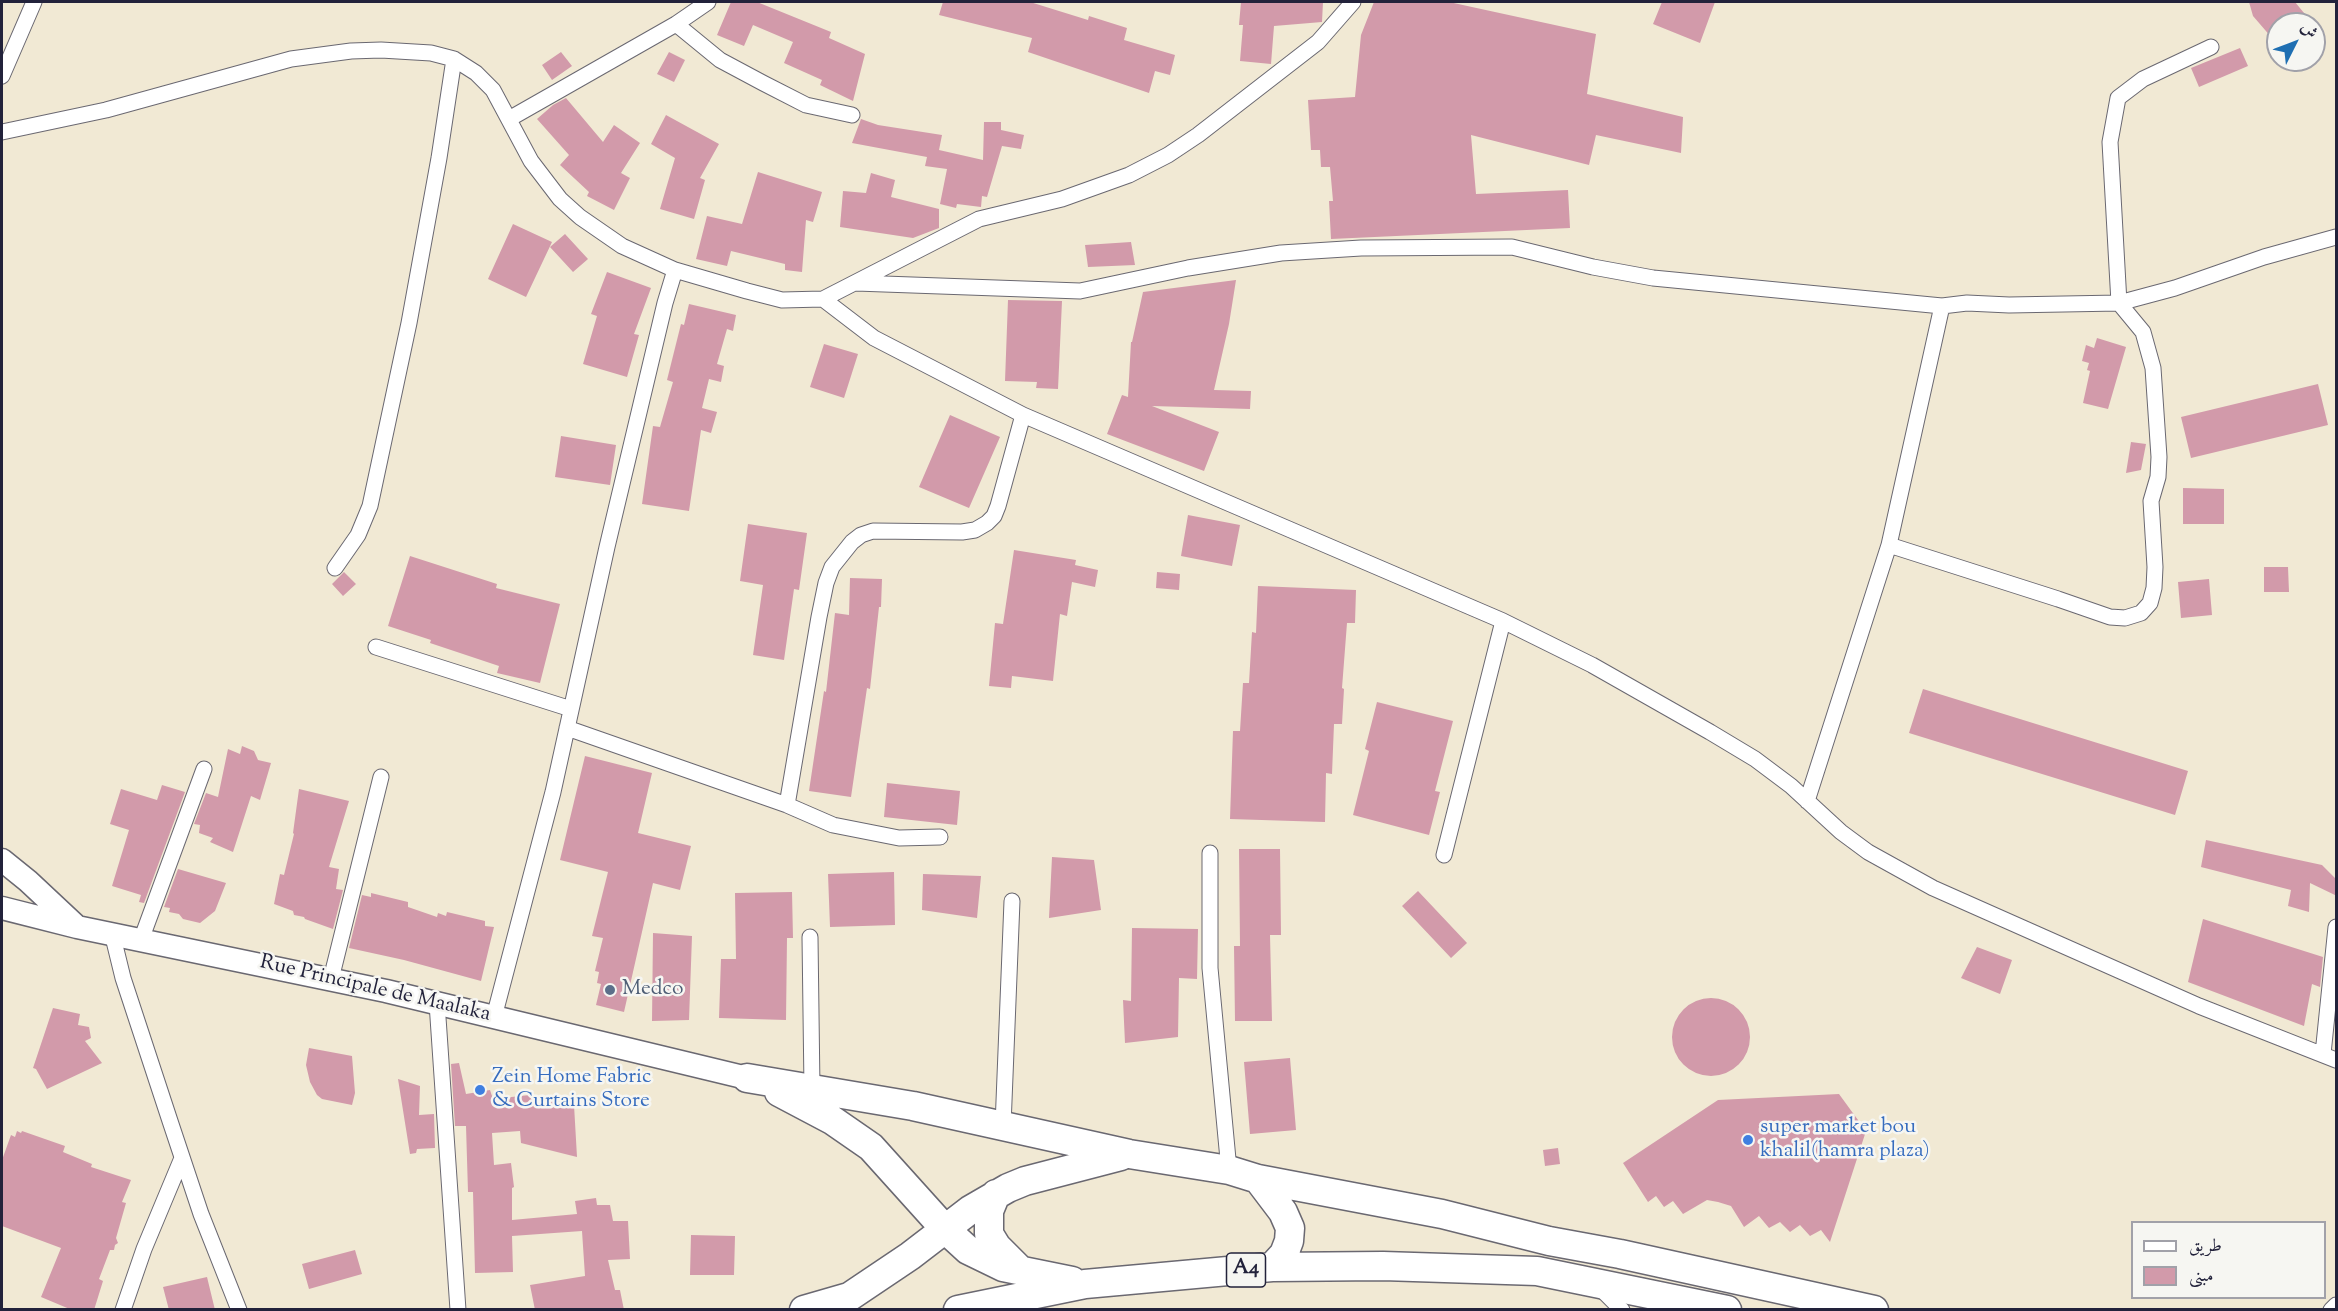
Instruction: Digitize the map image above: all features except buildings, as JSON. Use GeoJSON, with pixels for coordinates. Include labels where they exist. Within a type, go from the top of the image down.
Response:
{"type":"FeatureCollection","features":[{"type":"Feature","properties":{"kind":"highway"},"geometry":{"type":"LineString","coordinates":[[747,1078],[913,1106],[1129,1154],[1229,1170],[1258,1179],[1442,1214],[1550,1241],[1620,1254],[1874,1310]]}},
{"type":"Feature","properties":{"kind":"highway"},"geometry":{"type":"LineString","coordinates":[[747,1078],[793,1098],[854,1134],[871,1147],[944,1228],[968,1250],[1003,1267],[1085,1284]]}},
{"type":"Feature","properties":{"kind":"highway"},"geometry":{"type":"LineString","coordinates":[[804,1310],[849,1298],[910,1256],[970,1210],[1025,1180],[1129,1154]]}},
{"type":"Feature","properties":{"kind":"highway"},"geometry":{"type":"LineString","coordinates":[[1258,1179],[1283,1212],[1290,1228],[1289,1241],[1284,1254],[1272,1268]]}},
{"type":"Feature","properties":{"kind":"highway"},"geometry":{"type":"LineString","coordinates":[[996,1194],[989,1211],[989,1234],[997,1247],[1023,1272]]}},
{"type":"Feature","properties":{"kind":"highway","name":"A4"},"geometry":{"type":"LineString","coordinates":[[958,1310],[1085,1284],[1272,1268],[1383,1266],[1537,1271],[1727,1310]]}},
{"type":"Feature","properties":{"kind":"main road"},"geometry":{"type":"LineString","coordinates":[[2,860],[77,927]]}},
{"type":"Feature","properties":{"kind":"main road","name":"Rue Principale de Maalaka"},"geometry":{"type":"LineString","coordinates":[[2,908],[77,927],[437,1003],[747,1078]]}},
{"type":"Feature","properties":{"kind":"street"},"geometry":{"type":"LineString","coordinates":[[2,76],[34,2]]}},
{"type":"Feature","properties":{"kind":"street"},"geometry":{"type":"LineString","coordinates":[[509,119],[676,24],[708,2]]}},
{"type":"Feature","properties":{"kind":"street"},"geometry":{"type":"LineString","coordinates":[[2,132],[106,110],[291,59],[351,51],[431,53],[454,60],[484,80],[509,119],[531,161],[560,199],[580,217],[622,246],[675,270],[782,300],[823,299],[979,219],[1062,199],[1130,175],[1168,155],[1198,135],[1318,42],[1353,2]]}},
{"type":"Feature","properties":{"kind":"street"},"geometry":{"type":"LineString","coordinates":[[676,24],[720,60],[763,83],[806,105],[852,115]]}},
{"type":"Feature","properties":{"kind":"street"},"geometry":{"type":"LineString","coordinates":[[1889,545],[2110,617],[2125,618],[2141,613],[2150,603],[2154,588],[2150,516],[2151,501],[2158,477],[2159,457],[2153,368],[2143,332],[2119,303],[2110,142],[2118,98],[2143,79],[2211,47]]}},
{"type":"Feature","properties":{"kind":"street"},"geometry":{"type":"LineString","coordinates":[[335,568],[358,535],[370,506],[411,311],[454,60]]}},
{"type":"Feature","properties":{"kind":"street"},"geometry":{"type":"LineString","coordinates":[[856,283],[1080,291],[1188,268],[1281,253],[1361,248],[1512,247],[1593,267],[1653,278],[1942,306],[1967,303],[2009,305],[2119,303],[2175,288],[2264,257],[2337,237]]}},
{"type":"Feature","properties":{"kind":"street"},"geometry":{"type":"LineString","coordinates":[[494,1017],[567,728],[609,535],[675,270]]}},
{"type":"Feature","properties":{"kind":"street"},"geometry":{"type":"LineString","coordinates":[[823,299],[874,338],[1023,415],[1503,621],[1592,665],[1755,759],[1791,786],[1841,832],[1868,852],[1933,888],[2199,1006],[2330,1057],[2337,927]]}},
{"type":"Feature","properties":{"kind":"street"},"geometry":{"type":"LineString","coordinates":[[1807,801],[1889,545],[1942,306]]}},
{"type":"Feature","properties":{"kind":"street"},"geometry":{"type":"LineString","coordinates":[[787,805],[819,617],[832,567],[852,542],[861,535],[873,531],[962,532],[975,530],[987,523],[994,516],[998,506],[1023,415]]}},
{"type":"Feature","properties":{"kind":"street"},"geometry":{"type":"LineString","coordinates":[[1444,855],[1503,621]]}},
{"type":"Feature","properties":{"kind":"street"},"geometry":{"type":"LineString","coordinates":[[376,647],[571,710]]}},
{"type":"Feature","properties":{"kind":"street"},"geometry":{"type":"LineString","coordinates":[[567,728],[787,805],[833,825],[899,838],[940,837]]}},
{"type":"Feature","properties":{"kind":"street"},"geometry":{"type":"LineString","coordinates":[[141,940],[204,769]]}},
{"type":"Feature","properties":{"kind":"street"},"geometry":{"type":"LineString","coordinates":[[331,979],[381,777]]}},
{"type":"Feature","properties":{"kind":"street"},"geometry":{"type":"LineString","coordinates":[[1210,854],[1210,968],[1229,1170]]}},
{"type":"Feature","properties":{"kind":"street"},"geometry":{"type":"LineString","coordinates":[[1003,1126],[1012,900]]}},
{"type":"Feature","properties":{"kind":"street"},"geometry":{"type":"LineString","coordinates":[[112,933],[123,978],[182,1158],[201,1214],[239,1310]]}},
{"type":"Feature","properties":{"kind":"street"},"geometry":{"type":"LineString","coordinates":[[810,937],[812,1089]]}},
{"type":"Feature","properties":{"kind":"street"},"geometry":{"type":"LineString","coordinates":[[437,1003],[458,1310]]}},
{"type":"Feature","properties":{"kind":"street"},"geometry":{"type":"LineString","coordinates":[[123,1310],[144,1249],[182,1158]]}},
{"type":"Feature","properties":{"kind":"street"},"geometry":{"type":"LineString","coordinates":[[1596,1283],[1622,1310]]}},
{"type":"Feature","properties":{"kind":"street"},"geometry":{"type":"LineString","coordinates":[[2331,1310],[2337,1305]]}},
{"type":"Feature","properties":{"kind":"place","name":"Medco"},"geometry":{"type":"Point","coordinates":[610,990]}},
{"type":"Feature","properties":{"kind":"place","name":"Zein Home Fabric & Curtains Store"},"geometry":{"type":"Point","coordinates":[480,1090]}},
{"type":"Feature","properties":{"kind":"place","name":"super market bou khalil(hamra plaza)"},"geometry":{"type":"Point","coordinates":[1748,1140]}}]}
